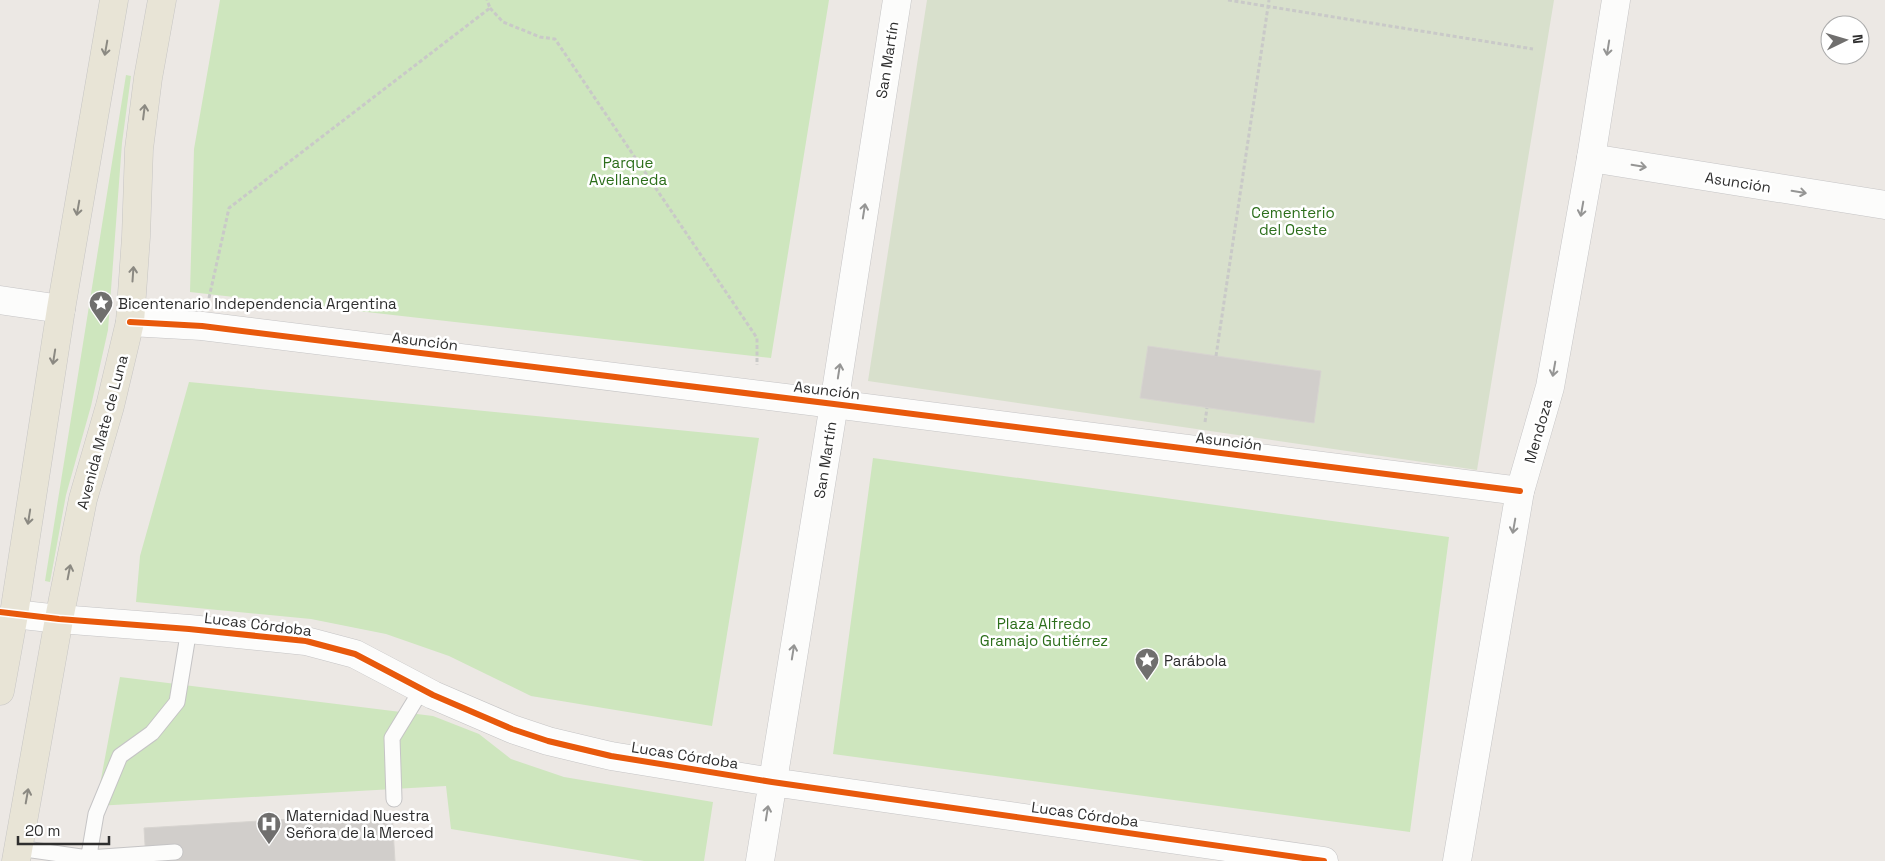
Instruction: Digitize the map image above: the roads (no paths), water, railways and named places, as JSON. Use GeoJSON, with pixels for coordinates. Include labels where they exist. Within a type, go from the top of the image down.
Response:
{"type":"FeatureCollection","features":[{"type":"Feature","properties":{"kind":"main road"},"geometry":{"type":"LineString","coordinates":[[0,690],[7,613],[114,0]]}},
{"type":"Feature","properties":{"kind":"main road","name":"Avenida Mate de Luna"},"geometry":{"type":"LineString","coordinates":[[17,855],[59,619],[83,500],[110,406],[130,322],[136,238],[139,149],[148,78],[162,0]]}},
{"type":"Feature","properties":{"kind":"street","name":"San Martín"},"geometry":{"type":"LineString","coordinates":[[760,861],[897,0]]}},
{"type":"Feature","properties":{"kind":"street","name":"Mendoza"},"geometry":{"type":"LineString","coordinates":[[1457,861],[1520,491],[1550,387],[1591,158],[1616,0]]}},
{"type":"Feature","properties":{"kind":"street","name":"Asunción"},"geometry":{"type":"LineString","coordinates":[[1591,158],[1885,205]]}},
{"type":"Feature","properties":{"kind":"street"},"geometry":{"type":"LineString","coordinates":[[0,300],[61,309]]}},
{"type":"Feature","properties":{"kind":"street","name":"Asunción"},"geometry":{"type":"LineString","coordinates":[[130,322],[202,326],[1520,491]]}},
{"type":"Feature","properties":{"kind":"street","name":"Lucas Córdoba"},"geometry":{"type":"LineString","coordinates":[[7,613],[59,619],[189,628],[314,643],[355,654],[422,689],[512,729],[548,741],[611,756],[772,782],[1324,861]]}},
{"type":"Feature","properties":{"kind":"lane"},"geometry":{"type":"LineString","coordinates":[[88,859],[96,814],[120,756],[152,733],[177,702],[189,628]]}},
{"type":"Feature","properties":{"kind":"lane"},"geometry":{"type":"LineString","coordinates":[[394,799],[392,738],[422,689]]}},
{"type":"Feature","properties":{"kind":"lane"},"geometry":{"type":"LineString","coordinates":[[17,855],[88,859],[174,852]]}},
{"type":"Feature","properties":{"kind":"place","name":"Bicentenario Independencia Argentina"},"geometry":{"type":"Point","coordinates":[101,324]}},
{"type":"Feature","properties":{"kind":"place","name":"Parábola"},"geometry":{"type":"Point","coordinates":[1147,681]}},
{"type":"Feature","properties":{"kind":"place","name":"Maternidad Nuestra Señora de la Merced"},"geometry":{"type":"Point","coordinates":[269,845]}},
{"type":"Feature","properties":{"kind":"park label","name":"Parque Avellaneda"},"geometry":{"type":"Point","coordinates":[628,170]}},
{"type":"Feature","properties":{"kind":"park label","name":"Cementerio del Oeste"},"geometry":{"type":"Point","coordinates":[1293,220]}},
{"type":"Feature","properties":{"kind":"park label","name":"Plaza Alfredo Gramajo Gutiérrez"},"geometry":{"type":"Point","coordinates":[1044,632]}}]}
